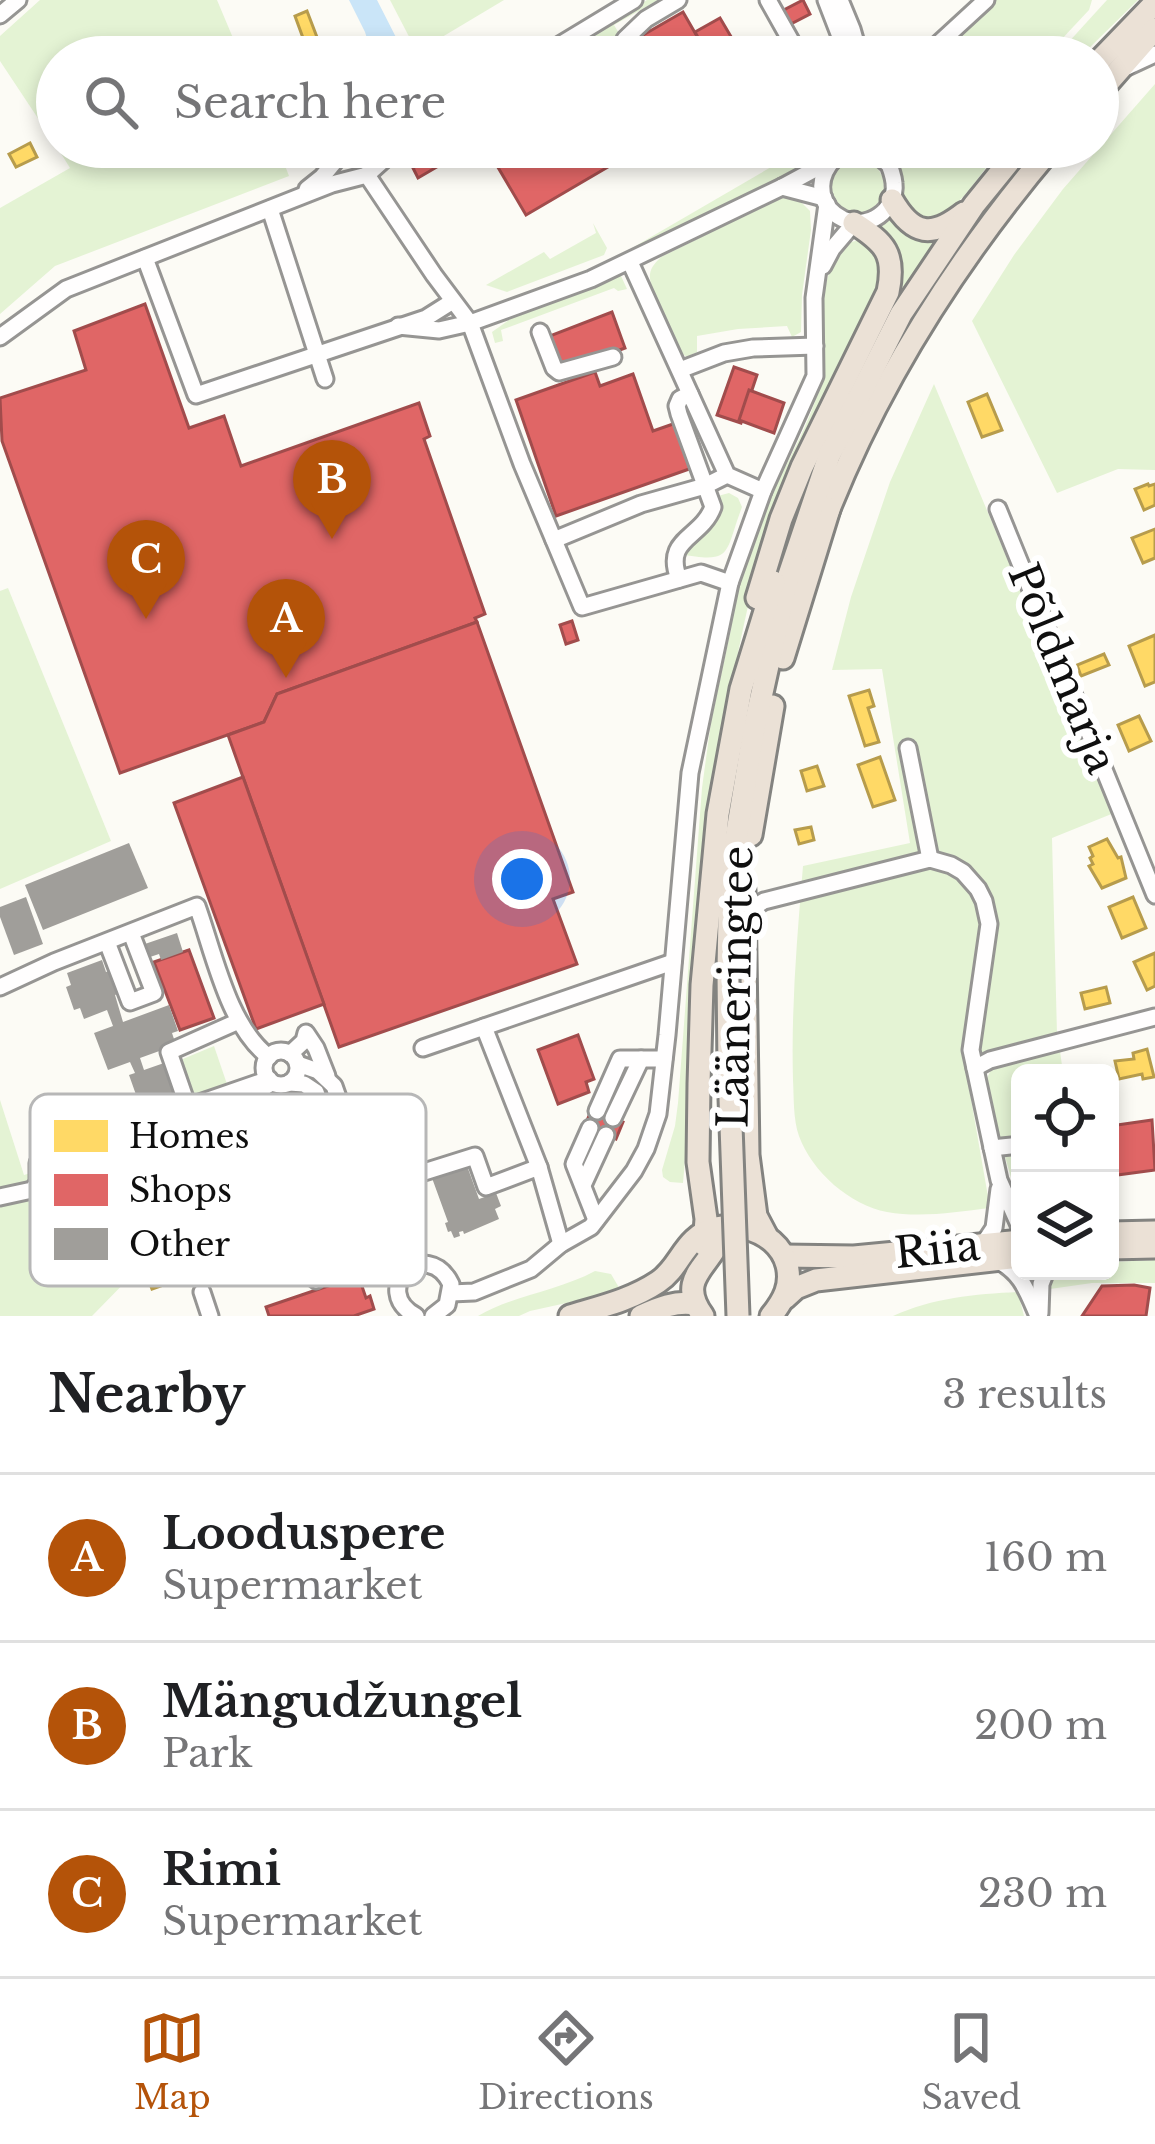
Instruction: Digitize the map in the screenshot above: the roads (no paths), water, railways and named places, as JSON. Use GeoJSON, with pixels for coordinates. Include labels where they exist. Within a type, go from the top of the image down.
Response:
{"type":"FeatureCollection","features":[{"type":"Feature","properties":{"kind":"highway"},"geometry":{"type":"LineString","coordinates":[[1119,51],[1155,3]]}},
{"type":"Feature","properties":{"kind":"highway"},"geometry":{"type":"LineString","coordinates":[[1119,57],[1155,29]]}},
{"type":"Feature","properties":{"kind":"highway","name":"Lääneringtee"},"geometry":{"type":"LineString","coordinates":[[738,1316],[736,974],[729,915],[754,729],[786,584],[829,456],[901,314],[1005,168]]}},
{"type":"Feature","properties":{"kind":"highway","name":"Lääneringtee"},"geometry":{"type":"LineString","coordinates":[[770,661],[829,509],[870,421],[926,319],[1035,168]]}},
{"type":"Feature","properties":{"kind":"highway"},"geometry":{"type":"LineString","coordinates":[[892,200],[910,224],[929,231],[950,225],[974,206]]}},
{"type":"Feature","properties":{"kind":"highway"},"geometry":{"type":"LineString","coordinates":[[693,1310],[698,1269],[716,1248],[709,1236],[698,1162],[703,985],[718,814],[753,611],[781,519],[819,428],[888,292],[891,267],[885,247],[854,223]]}},
{"type":"Feature","properties":{"kind":"highway"},"geometry":{"type":"LineString","coordinates":[[741,689],[788,542],[829,456]]}},
{"type":"Feature","properties":{"kind":"highway"},"geometry":{"type":"LineString","coordinates":[[780,1310],[789,1282],[756,1216],[736,974],[750,838],[772,711],[784,653],[829,509]]}},
{"type":"Feature","properties":{"kind":"highway"},"geometry":{"type":"LineString","coordinates":[[620,1301],[660,1281],[709,1236],[743,1228],[766,1235]]}},
{"type":"Feature","properties":{"kind":"highway"},"geometry":{"type":"LineString","coordinates":[[1119,1233],[1155,1232]]}},
{"type":"Feature","properties":{"kind":"highway"},"geometry":{"type":"LineString","coordinates":[[709,1236],[752,1240],[782,1262]]}},
{"type":"Feature","properties":{"kind":"highway"},"geometry":{"type":"LineString","coordinates":[[693,1310],[682,1286],[685,1271],[709,1236]]}},
{"type":"Feature","properties":{"kind":"highway","name":"Riia"},"geometry":{"type":"LineString","coordinates":[[989,1253],[1011,1244]]}},
{"type":"Feature","properties":{"kind":"highway"},"geometry":{"type":"LineString","coordinates":[[1119,1249],[1155,1247]]}},
{"type":"Feature","properties":{"kind":"highway","name":"Riia"},"geometry":{"type":"LineString","coordinates":[[782,1262],[856,1267],[989,1253],[1011,1256]]}},
{"type":"Feature","properties":{"kind":"highway"},"geometry":{"type":"LineString","coordinates":[[756,1316],[774,1294],[782,1262]]}},
{"type":"Feature","properties":{"kind":"highway","name":"Riia"},"geometry":{"type":"LineString","coordinates":[[780,1310],[856,1267]]}},
{"type":"Feature","properties":{"kind":"highway"},"geometry":{"type":"LineString","coordinates":[[570,1316],[656,1294],[685,1271]]}},
{"type":"Feature","properties":{"kind":"highway"},"geometry":{"type":"LineString","coordinates":[[641,1316],[657,1309],[693,1310]]}},
{"type":"Feature","properties":{"kind":"highway"},"geometry":{"type":"LineString","coordinates":[[660,1316],[693,1310]]}},
{"type":"Feature","properties":{"kind":"street"},"geometry":{"type":"LineString","coordinates":[[0,15],[18,0]]}},
{"type":"Feature","properties":{"kind":"street"},"geometry":{"type":"LineString","coordinates":[[575,36],[634,0]]}},
{"type":"Feature","properties":{"kind":"street"},"geometry":{"type":"LineString","coordinates":[[628,36],[678,0]]}},
{"type":"Feature","properties":{"kind":"street"},"geometry":{"type":"LineString","coordinates":[[768,0],[788,36]]}},
{"type":"Feature","properties":{"kind":"street"},"geometry":{"type":"LineString","coordinates":[[826,0],[845,36]]}},
{"type":"Feature","properties":{"kind":"street"},"geometry":{"type":"LineString","coordinates":[[840,0],[849,36]]}},
{"type":"Feature","properties":{"kind":"street"},"geometry":{"type":"LineString","coordinates":[[947,36],[986,0]]}},
{"type":"Feature","properties":{"kind":"street"},"geometry":{"type":"LineString","coordinates":[[1119,63],[1155,54]]}},
{"type":"Feature","properties":{"kind":"street"},"geometry":{"type":"LineString","coordinates":[[290,202],[330,168]]}},
{"type":"Feature","properties":{"kind":"street"},"geometry":{"type":"LineString","coordinates":[[343,168],[360,176],[470,323],[582,607],[701,573],[730,583]]}},
{"type":"Feature","properties":{"kind":"street"},"geometry":{"type":"LineString","coordinates":[[360,176],[370,168]]}},
{"type":"Feature","properties":{"kind":"street"},"geometry":{"type":"LineString","coordinates":[[0,337],[63,290],[373,168]]}},
{"type":"Feature","properties":{"kind":"street"},"geometry":{"type":"LineString","coordinates":[[398,326],[439,330],[470,323],[591,279],[816,168]]}},
{"type":"Feature","properties":{"kind":"street"},"geometry":{"type":"LineString","coordinates":[[451,1293],[474,1292],[531,1270],[596,1220],[634,1171],[658,1114],[690,773],[730,583],[763,491],[815,376],[814,298],[825,201],[822,178],[830,168]]}},
{"type":"Feature","properties":{"kind":"street"},"geometry":{"type":"LineString","coordinates":[[782,188],[825,201],[842,219],[871,220],[892,200],[895,185],[889,168]]}},
{"type":"Feature","properties":{"kind":"street"},"geometry":{"type":"LineString","coordinates":[[270,209],[325,379]]}},
{"type":"Feature","properties":{"kind":"street"},"geometry":{"type":"LineString","coordinates":[[819,274],[854,223]]}},
{"type":"Feature","properties":{"kind":"street"},"geometry":{"type":"LineString","coordinates":[[145,258],[196,394],[426,318],[453,301]]}},
{"type":"Feature","properties":{"kind":"street"},"geometry":{"type":"LineString","coordinates":[[630,262],[728,475],[763,491]]}},
{"type":"Feature","properties":{"kind":"street"},"geometry":{"type":"LineString","coordinates":[[540,332],[559,372],[613,357]]}},
{"type":"Feature","properties":{"kind":"street"},"geometry":{"type":"LineString","coordinates":[[680,370],[724,352],[815,346]]}},
{"type":"Feature","properties":{"kind":"street"},"geometry":{"type":"LineString","coordinates":[[679,579],[676,549],[713,507],[677,406],[690,394]]}},
{"type":"Feature","properties":{"kind":"street"},"geometry":{"type":"LineString","coordinates":[[554,540],[728,475]]}},
{"type":"Feature","properties":{"kind":"street","name":"Põldmarja"},"geometry":{"type":"LineString","coordinates":[[998,509],[1155,895]]}},
{"type":"Feature","properties":{"kind":"street"},"geometry":{"type":"LineString","coordinates":[[908,748],[931,859]]}},
{"type":"Feature","properties":{"kind":"street"},"geometry":{"type":"LineString","coordinates":[[736,974],[756,905],[931,859],[951,865],[970,879],[987,911],[988,936],[972,1032],[975,1068],[999,1180],[1011,1207]]}},
{"type":"Feature","properties":{"kind":"street"},"geometry":{"type":"LineString","coordinates":[[0,988],[53,962],[197,906],[239,1021],[269,1057]]}},
{"type":"Feature","properties":{"kind":"street"},"geometry":{"type":"LineString","coordinates":[[107,942],[130,1002],[154,994],[131,932]]}},
{"type":"Feature","properties":{"kind":"street"},"geometry":{"type":"LineString","coordinates":[[422,1048],[673,962]]}},
{"type":"Feature","properties":{"kind":"street"},"geometry":{"type":"LineString","coordinates":[[975,1068],[990,1060],[1155,1018]]}},
{"type":"Feature","properties":{"kind":"street"},"geometry":{"type":"LineString","coordinates":[[184,1094],[170,1052],[239,1021]]}},
{"type":"Feature","properties":{"kind":"street"},"geometry":{"type":"LineString","coordinates":[[484,1027],[539,1167],[561,1244]]}},
{"type":"Feature","properties":{"kind":"street"},"geometry":{"type":"LineString","coordinates":[[258,1094],[297,1073],[294,1059],[305,1034],[337,1094]]}},
{"type":"Feature","properties":{"kind":"street"},"geometry":{"type":"LineString","coordinates":[[277,1082],[265,1070],[269,1057],[281,1051],[328,1078]]}},
{"type":"Feature","properties":{"kind":"street"},"geometry":{"type":"LineString","coordinates":[[596,1220],[574,1164],[641,1059],[664,1060]]}},
{"type":"Feature","properties":{"kind":"street"},"geometry":{"type":"LineString","coordinates":[[234,1094],[277,1082],[304,1084],[317,1094]]}},
{"type":"Feature","properties":{"kind":"street"},"geometry":{"type":"LineString","coordinates":[[992,1148],[1011,1146]]}},
{"type":"Feature","properties":{"kind":"street"},"geometry":{"type":"LineString","coordinates":[[426,1172],[475,1156],[486,1186],[539,1167]]}},
{"type":"Feature","properties":{"kind":"street"},"geometry":{"type":"LineString","coordinates":[[999,1180],[989,1253],[1022,1278],[1039,1316]]}},
{"type":"Feature","properties":{"kind":"street"},"geometry":{"type":"LineString","coordinates":[[0,1197],[30,1190]]}},
{"type":"Feature","properties":{"kind":"street"},"geometry":{"type":"LineString","coordinates":[[426,1265],[441,1270],[451,1284],[439,1314]]}},
{"type":"Feature","properties":{"kind":"street"},"geometry":{"type":"LineString","coordinates":[[1039,1316],[1043,1280]]}},
{"type":"Feature","properties":{"kind":"street"},"geometry":{"type":"LineString","coordinates":[[399,1286],[398,1294],[409,1313]]}},
{"type":"Feature","properties":{"kind":"street"},"geometry":{"type":"LineString","coordinates":[[202,1292],[210,1316]]}},
{"type":"Feature","properties":{"kind":"water"},"geometry":{"type":"Polygon","coordinates":[[[349,0],[377,0],[395,36],[366,36],[349,0]]]}},
{"type":"Feature","properties":{"kind":"place","name":"Mängudžungel"},"geometry":{"type":"Point","coordinates":[332,539]}},
{"type":"Feature","properties":{"kind":"place","name":"Rimi"},"geometry":{"type":"Point","coordinates":[146,619]}},
{"type":"Feature","properties":{"kind":"place","name":"Looduspere"},"geometry":{"type":"Point","coordinates":[286,678]}}]}
